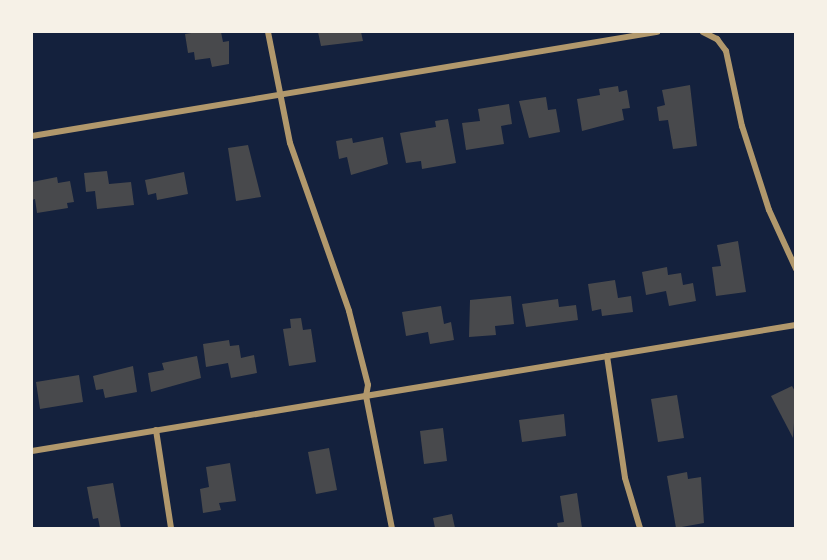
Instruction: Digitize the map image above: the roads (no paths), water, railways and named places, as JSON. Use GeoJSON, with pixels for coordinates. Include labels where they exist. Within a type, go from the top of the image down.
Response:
{"type":"FeatureCollection","features":[{"type":"Feature","properties":{"kind":"street"},"geometry":{"type":"LineString","coordinates":[[268,32],[290,143],[349,311],[368,385],[366,396],[392,528]]}},
{"type":"Feature","properties":{"kind":"street"},"geometry":{"type":"LineString","coordinates":[[32,136],[657,32]]}},
{"type":"Feature","properties":{"kind":"street"},"geometry":{"type":"LineString","coordinates":[[703,32],[717,39],[726,51],[742,126],[769,210],[795,269]]}},
{"type":"Feature","properties":{"kind":"street"},"geometry":{"type":"LineString","coordinates":[[32,451],[795,325]]}},
{"type":"Feature","properties":{"kind":"street"},"geometry":{"type":"LineString","coordinates":[[607,356],[624,478],[640,528]]}},
{"type":"Feature","properties":{"kind":"street"},"geometry":{"type":"LineString","coordinates":[[156,430],[171,528]]}}]}
